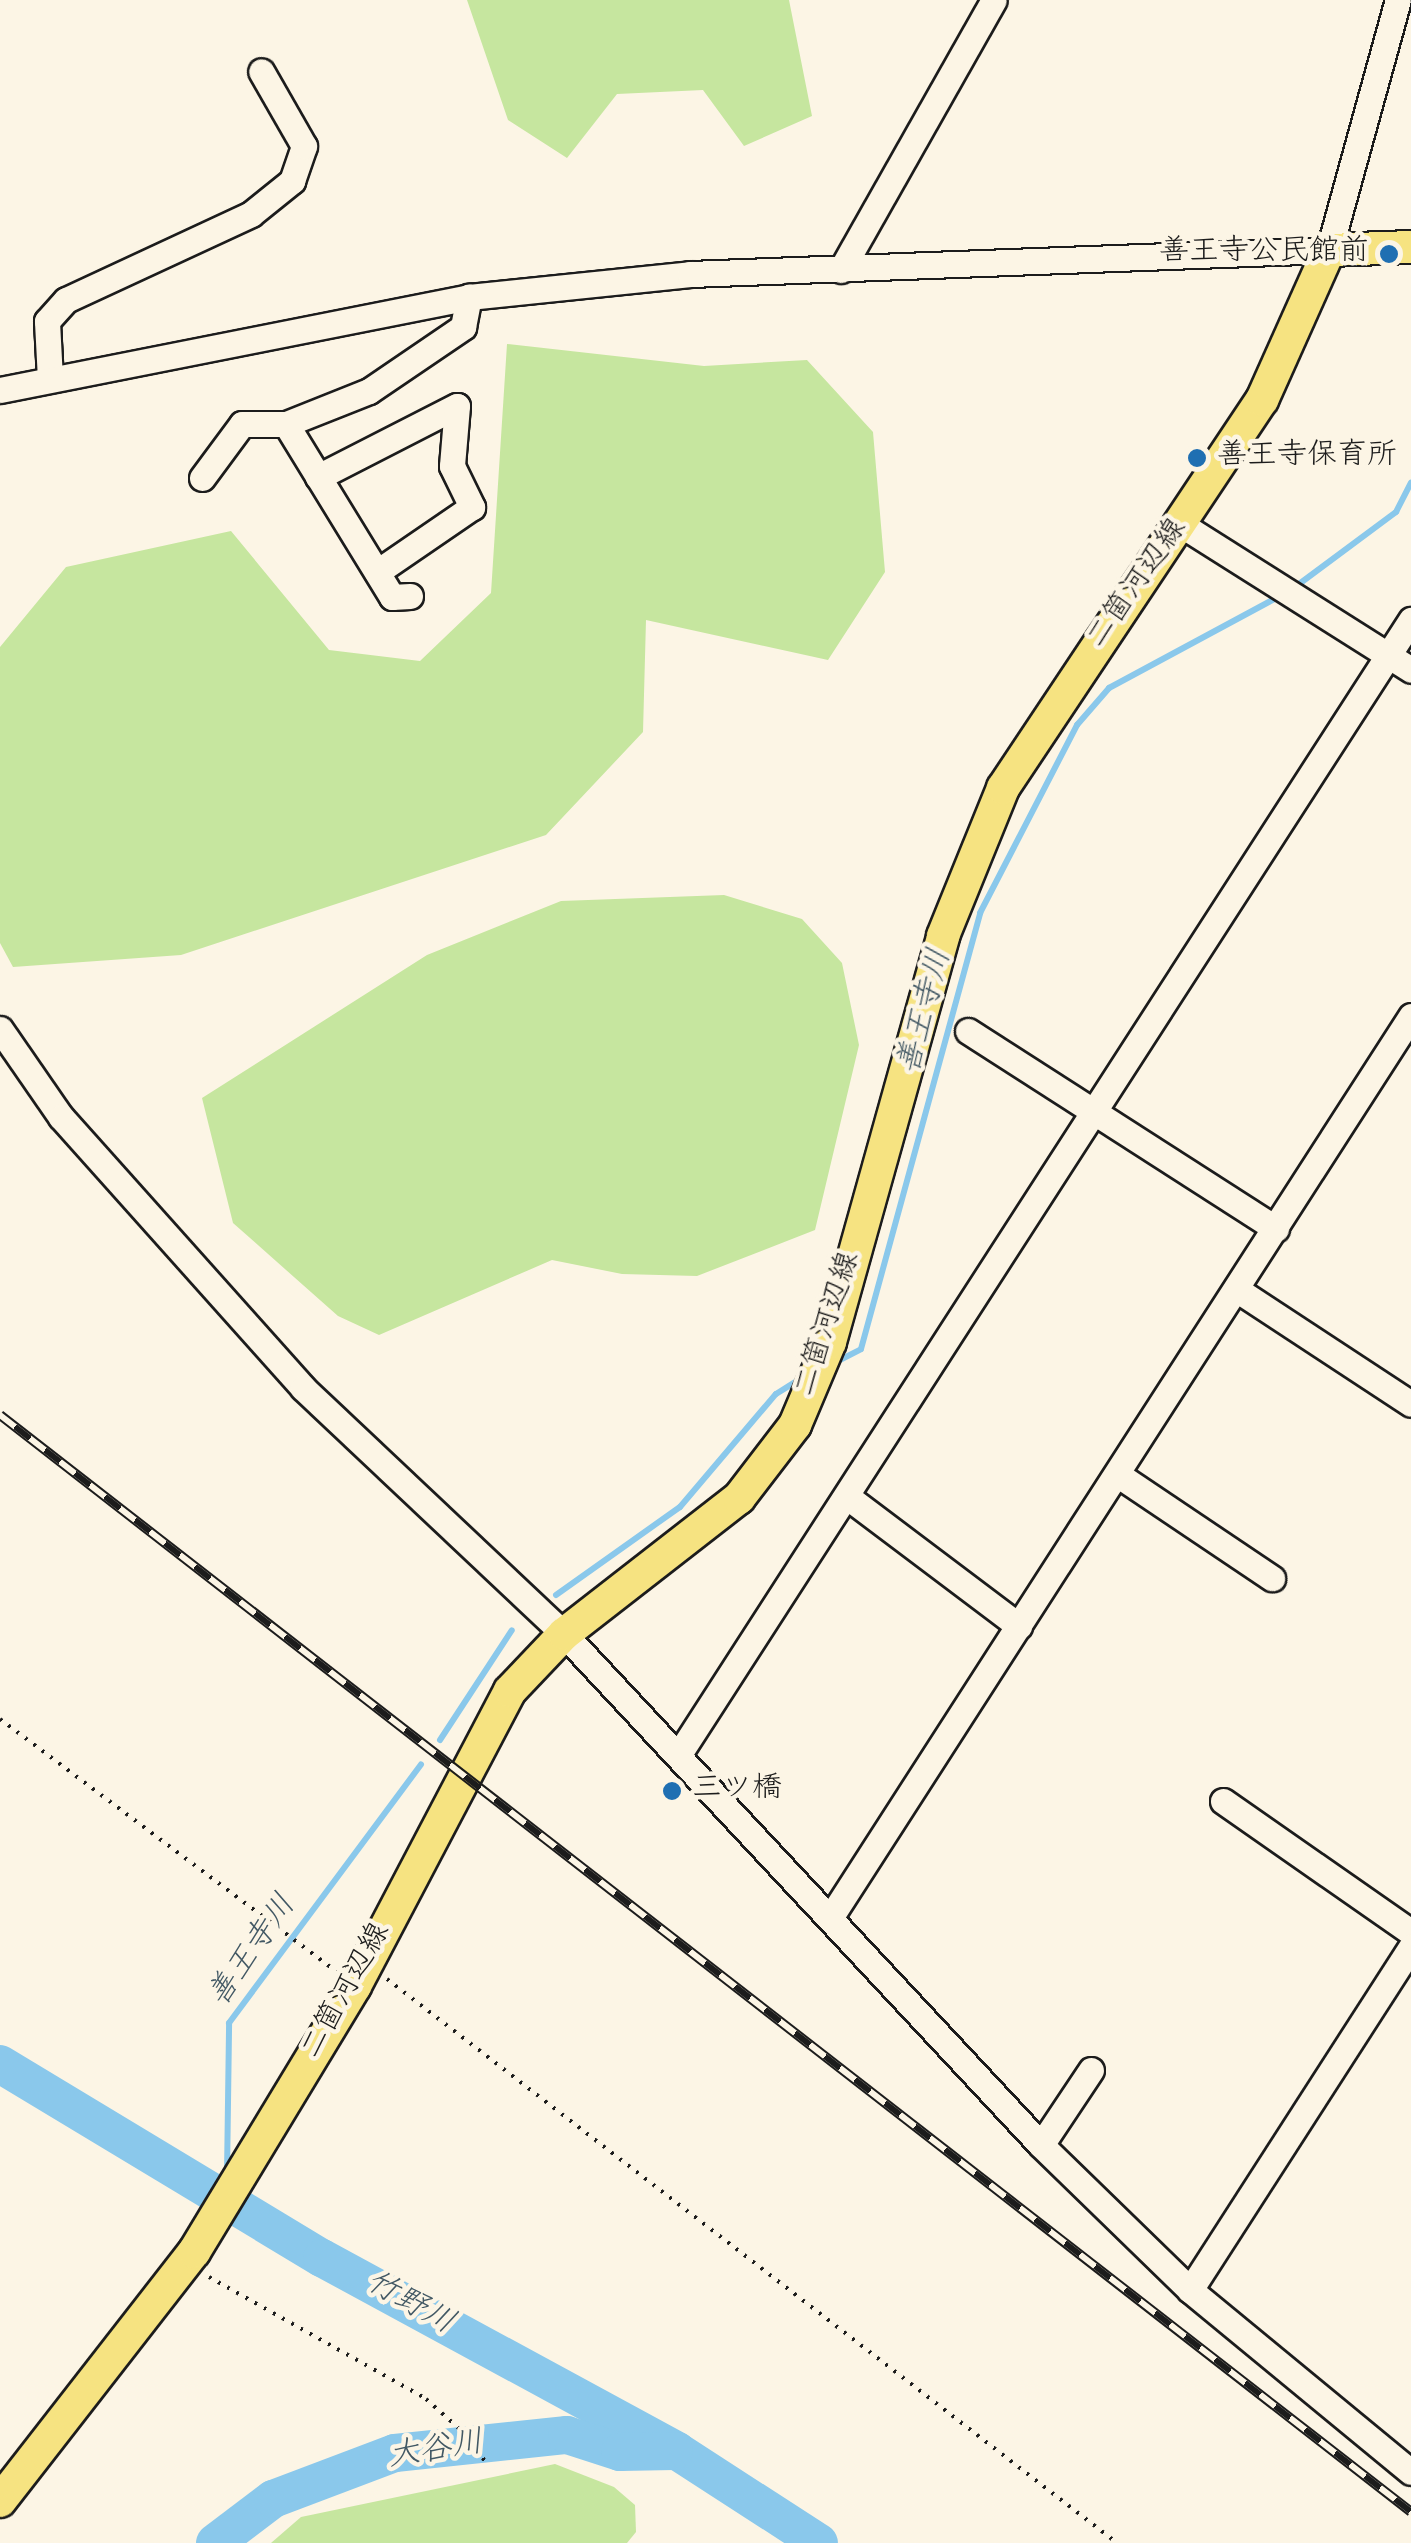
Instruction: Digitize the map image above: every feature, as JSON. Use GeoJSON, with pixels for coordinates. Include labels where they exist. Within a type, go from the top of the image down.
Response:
{"type":"FeatureCollection","features":[{"type":"Feature","properties":{"kind":"main road"},"geometry":{"type":"LineString","coordinates":[[1329,250],[1411,247]]}},
{"type":"Feature","properties":{"kind":"main road","name":"二箇河辺線"},"geometry":{"type":"LineString","coordinates":[[0,2501],[190,2258],[361,1975],[479,1740],[510,1691],[564,1634],[739,1498],[794,1425],[814,1387],[830,1342],[944,936],[972,858],[1039,726],[1182,525],[1262,400],[1329,250]]}},
{"type":"Feature","properties":{"kind":"street"},"geometry":{"type":"LineString","coordinates":[[840,270],[994,0]]}},
{"type":"Feature","properties":{"kind":"street"},"geometry":{"type":"LineString","coordinates":[[0,390],[469,297],[690,274],[1329,250],[1398,0]]}},
{"type":"Feature","properties":{"kind":"street"},"geometry":{"type":"LineString","coordinates":[[50,379],[46,321],[66,300],[251,214],[292,181],[304,146],[261,70]]}},
{"type":"Feature","properties":{"kind":"street"},"geometry":{"type":"LineString","coordinates":[[202,478],[242,424],[286,424],[369,391],[463,327],[469,297]]}},
{"type":"Feature","properties":{"kind":"street"},"geometry":{"type":"LineString","coordinates":[[318,477],[457,406],[452,466],[472,507],[377,572]]}},
{"type":"Feature","properties":{"kind":"street"},"geometry":{"type":"LineString","coordinates":[[286,424],[392,596],[410,596]]}},
{"type":"Feature","properties":{"kind":"street"},"geometry":{"type":"LineString","coordinates":[[1182,525],[1400,664]]}},
{"type":"Feature","properties":{"kind":"street"},"geometry":{"type":"LineString","coordinates":[[680,1754],[1098,1114],[1400,664],[1411,620]]}},
{"type":"Feature","properties":{"kind":"street"},"geometry":{"type":"LineString","coordinates":[[830,1918],[1411,1016]]}},
{"type":"Feature","properties":{"kind":"street"},"geometry":{"type":"LineString","coordinates":[[0,1029],[61,1118],[302,1388],[564,1634],[1041,2145],[1190,2290],[1411,2472]]}},
{"type":"Feature","properties":{"kind":"street"},"geometry":{"type":"LineString","coordinates":[[968,1031],[1276,1229]]}},
{"type":"Feature","properties":{"kind":"street"},"geometry":{"type":"LineString","coordinates":[[1236,1289],[1411,1404]]}},
{"type":"Feature","properties":{"kind":"street"},"geometry":{"type":"LineString","coordinates":[[1117,1474],[1272,1578]]}},
{"type":"Feature","properties":{"kind":"street"},"geometry":{"type":"LineString","coordinates":[[849,1498],[1018,1626]]}},
{"type":"Feature","properties":{"kind":"street"},"geometry":{"type":"LineString","coordinates":[[1223,1801],[1411,1932]]}},
{"type":"Feature","properties":{"kind":"street"},"geometry":{"type":"LineString","coordinates":[[1190,2290],[1411,1947]]}},
{"type":"Feature","properties":{"kind":"street"},"geometry":{"type":"LineString","coordinates":[[1041,2145],[1091,2070]]}},
{"type":"Feature","properties":{"kind":"path"},"geometry":{"type":"LineString","coordinates":[[0,1719],[361,1975],[1117,2543]]}},
{"type":"Feature","properties":{"kind":"path"},"geometry":{"type":"LineString","coordinates":[[190,2258],[426,2399],[472,2440],[487,2465]]}},
{"type":"Feature","properties":{"kind":"green space"},"geometry":{"type":"Polygon","coordinates":[[[467,0],[789,0],[812,116],[744,146],[703,90],[617,94],[567,158],[508,120],[467,0]]]}},
{"type":"Feature","properties":{"kind":"green space"},"geometry":{"type":"Polygon","coordinates":[[[507,344],[704,366],[807,360],[873,432],[885,572],[828,660],[646,620],[643,732],[546,835],[181,955],[13,967],[0,943],[0,647],[66,567],[231,531],[329,650],[420,661],[491,593],[507,344]]]}},
{"type":"Feature","properties":{"kind":"green space"},"geometry":{"type":"Polygon","coordinates":[[[724,895],[802,919],[842,963],[859,1045],[815,1230],[697,1276],[622,1274],[552,1260],[379,1335],[338,1316],[233,1223],[202,1098],[427,955],[561,901],[724,895]]]}},
{"type":"Feature","properties":{"kind":"green space"},"geometry":{"type":"Polygon","coordinates":[[[555,2464],[614,2487],[635,2505],[636,2532],[627,2543],[271,2543],[301,2517],[555,2464]]]}},
{"type":"Feature","properties":{"kind":"waterway","name":"善王寺川"},"geometry":{"type":"LineString","coordinates":[[1295,587],[1396,512],[1411,483]]}},
{"type":"Feature","properties":{"kind":"waterway","name":"善王寺川"},"geometry":{"type":"LineString","coordinates":[[834,1363],[861,1349],[980,913],[1077,725],[1109,688],[1280,596]]}},
{"type":"Feature","properties":{"kind":"waterway","name":"善王寺川"},"geometry":{"type":"LineString","coordinates":[[556,1595],[680,1507],[776,1394],[800,1379]]}},
{"type":"Feature","properties":{"kind":"waterway","name":"善王寺川"},"geometry":{"type":"LineString","coordinates":[[440,1740],[512,1630]]}},
{"type":"Feature","properties":{"kind":"waterway","name":"善王寺川"},"geometry":{"type":"LineString","coordinates":[[227,2174],[229,2023],[421,1764]]}},
{"type":"Feature","properties":{"kind":"waterway","name":"竹野川"},"geometry":{"type":"LineString","coordinates":[[0,2064],[322,2258],[677,2451],[819,2543]]}},
{"type":"Feature","properties":{"kind":"waterway","name":"大谷川"},"geometry":{"type":"LineString","coordinates":[[215,2543],[273,2499],[395,2453],[567,2435],[620,2452],[674,2451]]}},
{"type":"Feature","properties":{"kind":"railway"},"geometry":{"type":"LineString","coordinates":[[0,1415],[1411,2512]]}},
{"type":"Feature","properties":{"kind":"place","name":"善王寺公民館前"},"geometry":{"type":"Point","coordinates":[1389,254]}},
{"type":"Feature","properties":{"kind":"place","name":"善王寺保育所"},"geometry":{"type":"Point","coordinates":[1197,458]}},
{"type":"Feature","properties":{"kind":"place","name":"三ツ橋"},"geometry":{"type":"Point","coordinates":[672,1791]}}]}
